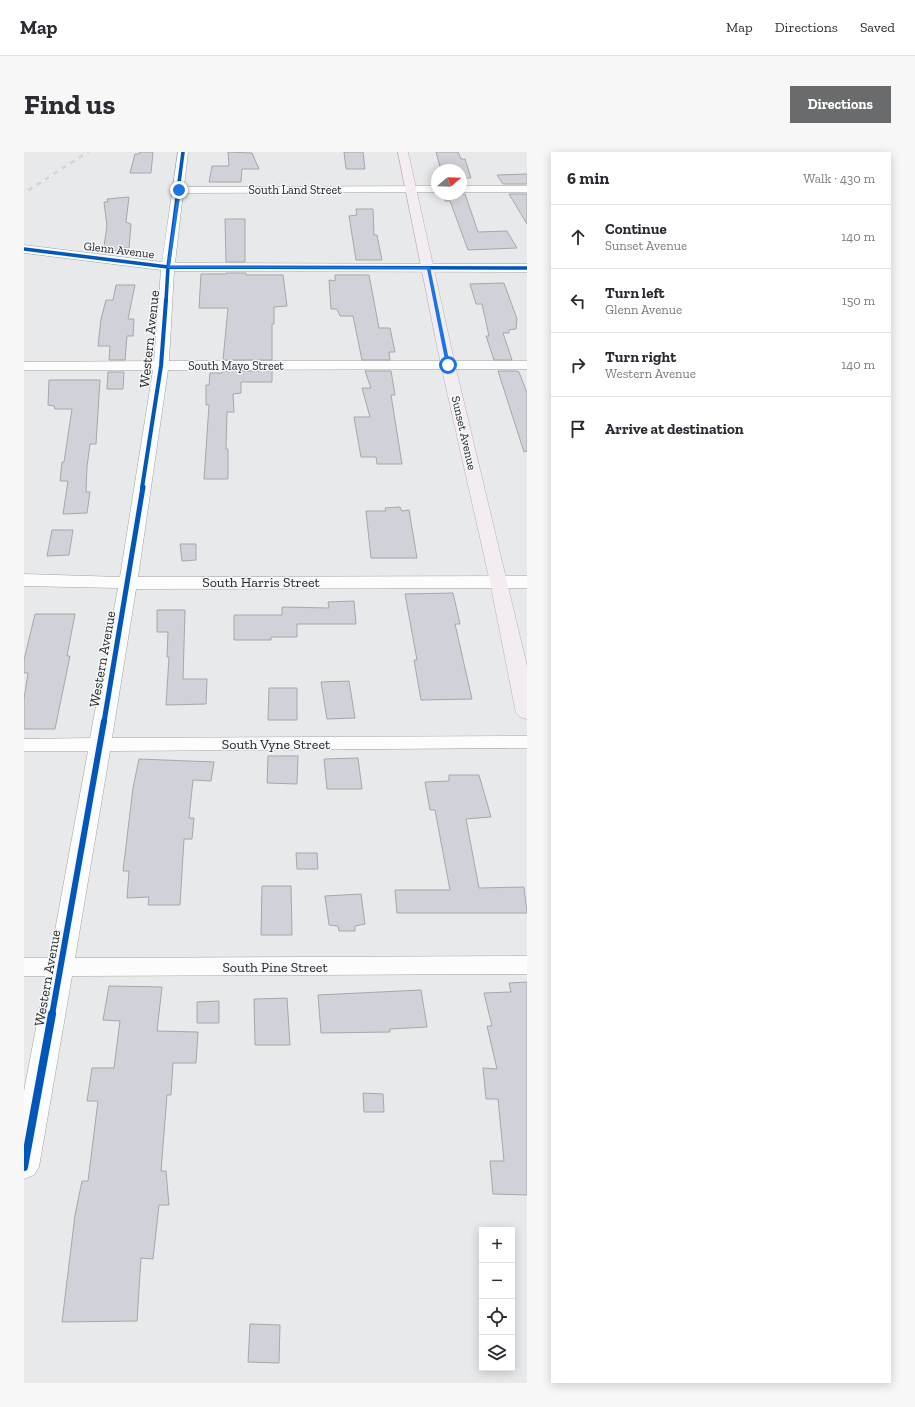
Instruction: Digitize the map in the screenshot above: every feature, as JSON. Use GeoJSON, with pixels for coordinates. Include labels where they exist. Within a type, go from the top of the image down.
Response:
{"type":"FeatureCollection","features":[{"type":"Feature","properties":{"kind":"main road","name":"Sunset Avenue"},"geometry":{"type":"LineString","coordinates":[[403,152],[429,268],[448,365],[499,582],[527,713]]}},
{"type":"Feature","properties":{"kind":"street","name":"Western Avenue"},"geometry":{"type":"LineString","coordinates":[[24,1167],[61,968],[128,583],[161,366],[168,267],[183,152]]}},
{"type":"Feature","properties":{"kind":"street","name":"South Land Street"},"geometry":{"type":"LineString","coordinates":[[179,190],[431,190]]}},
{"type":"Feature","properties":{"kind":"street"},"geometry":{"type":"LineString","coordinates":[[467,190],[527,190]]}},
{"type":"Feature","properties":{"kind":"street","name":"Glenn Avenue"},"geometry":{"type":"LineString","coordinates":[[24,249],[168,267],[527,268]]}},
{"type":"Feature","properties":{"kind":"street","name":"South Mayo Street"},"geometry":{"type":"LineString","coordinates":[[24,366],[527,365]]}},
{"type":"Feature","properties":{"kind":"street","name":"South Harris Street"},"geometry":{"type":"LineString","coordinates":[[24,580],[128,583],[527,582]]}},
{"type":"Feature","properties":{"kind":"street","name":"South Vyne Street"},"geometry":{"type":"LineString","coordinates":[[24,745],[527,742]]}},
{"type":"Feature","properties":{"kind":"street","name":"South Pine Street"},"geometry":{"type":"LineString","coordinates":[[24,967],[527,966]]}},
{"type":"Feature","properties":{"kind":"building"},"geometry":{"type":"Polygon","coordinates":[[[140,152],[153,152],[151,173],[130,173],[135,154],[139,154],[140,152]]]}},
{"type":"Feature","properties":{"kind":"building"},"geometry":{"type":"Polygon","coordinates":[[[228,152],[252,153],[259,169],[242,169],[241,182],[209,182],[212,166],[229,166],[228,152]]]}},
{"type":"Feature","properties":{"kind":"building"},"geometry":{"type":"Polygon","coordinates":[[[344,152],[363,152],[365,169],[346,169],[344,152]]]}},
{"type":"Feature","properties":{"kind":"building"},"geometry":{"type":"Polygon","coordinates":[[[436,152],[458,152],[461,159],[465,159],[467,164],[439,164],[436,152]]]}},
{"type":"Feature","properties":{"kind":"building"},"geometry":{"type":"Polygon","coordinates":[[[467,165],[471,178],[467,178],[467,165]]]}},
{"type":"Feature","properties":{"kind":"building"},"geometry":{"type":"Polygon","coordinates":[[[527,174],[527,184],[503,184],[497,175],[527,174]]]}},
{"type":"Feature","properties":{"kind":"building"},"geometry":{"type":"Polygon","coordinates":[[[509,194],[527,194],[527,224],[509,194]]]}},
{"type":"Feature","properties":{"kind":"building"},"geometry":{"type":"Polygon","coordinates":[[[129,197],[126,222],[131,224],[129,248],[108,251],[108,246],[104,246],[107,226],[104,202],[108,202],[107,199],[129,197]]]}},
{"type":"Feature","properties":{"kind":"building"},"geometry":{"type":"Polygon","coordinates":[[[467,200],[478,232],[507,231],[517,248],[468,250],[450,201],[445,201],[467,200]]]}},
{"type":"Feature","properties":{"kind":"building"},"geometry":{"type":"Polygon","coordinates":[[[356,209],[373,209],[374,235],[377,235],[382,260],[356,260],[349,216],[357,215],[356,209]]]}},
{"type":"Feature","properties":{"kind":"building"},"geometry":{"type":"Polygon","coordinates":[[[225,219],[245,219],[245,262],[226,262],[225,219]]]}},
{"type":"Feature","properties":{"kind":"building"},"geometry":{"type":"Polygon","coordinates":[[[246,273],[246,275],[283,275],[287,306],[274,307],[274,324],[272,324],[272,360],[223,360],[228,308],[199,308],[201,274],[246,273]]]}},
{"type":"Feature","properties":{"kind":"building"},"geometry":{"type":"Polygon","coordinates":[[[335,275],[369,275],[379,328],[390,328],[395,352],[389,352],[390,360],[362,360],[353,316],[340,316],[337,309],[331,309],[329,280],[335,281],[335,275]]]}},
{"type":"Feature","properties":{"kind":"building"},"geometry":{"type":"Polygon","coordinates":[[[504,283],[517,319],[516,329],[509,330],[509,333],[503,333],[512,360],[494,360],[486,336],[489,336],[482,304],[476,304],[470,284],[504,283]]]}},
{"type":"Feature","properties":{"kind":"building"},"geometry":{"type":"Polygon","coordinates":[[[116,285],[135,285],[128,319],[134,319],[133,336],[127,336],[125,360],[109,360],[110,346],[98,346],[101,319],[106,300],[113,300],[116,285]]]}},
{"type":"Feature","properties":{"kind":"building"},"geometry":{"type":"Polygon","coordinates":[[[223,371],[272,371],[272,382],[241,382],[241,393],[233,394],[234,412],[227,412],[226,449],[228,449],[228,479],[204,479],[209,405],[206,405],[206,385],[209,385],[210,373],[222,373],[223,371]]]}},
{"type":"Feature","properties":{"kind":"building"},"geometry":{"type":"Polygon","coordinates":[[[365,371],[391,371],[395,395],[391,395],[402,464],[377,464],[376,457],[361,457],[354,417],[370,417],[362,388],[371,388],[365,371]]]}},
{"type":"Feature","properties":{"kind":"building"},"geometry":{"type":"Polygon","coordinates":[[[498,371],[519,372],[527,393],[527,451],[524,452],[498,371]]]}},
{"type":"Feature","properties":{"kind":"building"},"geometry":{"type":"Polygon","coordinates":[[[108,372],[124,372],[123,389],[107,389],[108,372]]]}},
{"type":"Feature","properties":{"kind":"building"},"geometry":{"type":"Polygon","coordinates":[[[49,380],[100,380],[96,444],[90,444],[87,467],[86,492],[90,492],[87,513],[63,514],[68,481],[60,481],[72,409],[55,409],[54,406],[48,405],[49,380]]]}},
{"type":"Feature","properties":{"kind":"building"},"geometry":{"type":"Polygon","coordinates":[[[400,507],[402,511],[409,510],[417,558],[371,558],[366,511],[386,511],[385,508],[400,507]]]}},
{"type":"Feature","properties":{"kind":"building"},"geometry":{"type":"Polygon","coordinates":[[[52,530],[73,530],[69,555],[47,556],[52,530]]]}},
{"type":"Feature","properties":{"kind":"building"},"geometry":{"type":"Polygon","coordinates":[[[180,544],[196,544],[196,560],[182,561],[180,544]]]}},
{"type":"Feature","properties":{"kind":"building"},"geometry":{"type":"Polygon","coordinates":[[[453,593],[460,624],[455,624],[472,699],[421,700],[414,660],[417,660],[405,594],[453,593]]]}},
{"type":"Feature","properties":{"kind":"building"},"geometry":{"type":"Polygon","coordinates":[[[354,601],[356,624],[297,624],[297,637],[271,637],[271,640],[234,640],[234,615],[282,615],[282,607],[329,608],[328,602],[354,601]]]}},
{"type":"Feature","properties":{"kind":"building"},"geometry":{"type":"Polygon","coordinates":[[[157,610],[185,610],[183,679],[207,679],[206,704],[166,705],[169,657],[167,657],[168,632],[157,632],[157,610]]]}},
{"type":"Feature","properties":{"kind":"building"},"geometry":{"type":"Polygon","coordinates":[[[35,614],[75,614],[67,656],[70,656],[55,729],[24,729],[24,699],[28,673],[24,673],[24,660],[35,614]]]}},
{"type":"Feature","properties":{"kind":"building"},"geometry":{"type":"Polygon","coordinates":[[[349,681],[355,718],[327,719],[321,682],[349,681]]]}},
{"type":"Feature","properties":{"kind":"building"},"geometry":{"type":"Polygon","coordinates":[[[269,688],[297,688],[297,720],[268,720],[269,688]]]}},
{"type":"Feature","properties":{"kind":"building"},"geometry":{"type":"Polygon","coordinates":[[[268,756],[298,756],[297,784],[267,783],[268,756]]]}},
{"type":"Feature","properties":{"kind":"building"},"geometry":{"type":"Polygon","coordinates":[[[358,758],[362,789],[327,789],[324,759],[358,758]]]}},
{"type":"Feature","properties":{"kind":"building"},"geometry":{"type":"Polygon","coordinates":[[[139,759],[214,762],[211,781],[193,780],[189,818],[194,818],[192,839],[184,839],[180,905],[148,905],[149,897],[127,898],[129,871],[123,871],[133,788],[139,759]]]}},
{"type":"Feature","properties":{"kind":"building"},"geometry":{"type":"Polygon","coordinates":[[[449,775],[479,775],[491,817],[466,819],[479,888],[524,887],[527,913],[397,913],[395,890],[450,890],[435,810],[430,810],[425,782],[449,781],[449,775]]]}},
{"type":"Feature","properties":{"kind":"building"},"geometry":{"type":"Polygon","coordinates":[[[296,853],[317,853],[318,869],[297,869],[296,853]]]}},
{"type":"Feature","properties":{"kind":"building"},"geometry":{"type":"Polygon","coordinates":[[[262,886],[291,886],[292,935],[261,935],[262,886]]]}},
{"type":"Feature","properties":{"kind":"building"},"geometry":{"type":"Polygon","coordinates":[[[361,894],[365,924],[355,926],[355,931],[339,931],[338,926],[329,925],[325,896],[361,894]]]}},
{"type":"Feature","properties":{"kind":"building"},"geometry":{"type":"Polygon","coordinates":[[[527,982],[527,1195],[493,1194],[490,1161],[504,1161],[498,1099],[486,1099],[483,1068],[497,1069],[487,1026],[492,1026],[484,993],[511,992],[509,983],[527,982]]]}},
{"type":"Feature","properties":{"kind":"building"},"geometry":{"type":"Polygon","coordinates":[[[109,986],[162,987],[157,1031],[198,1032],[196,1063],[173,1063],[171,1095],[167,1095],[161,1171],[166,1171],[169,1205],[159,1205],[153,1259],[141,1258],[137,1321],[62,1322],[75,1215],[82,1181],[88,1181],[98,1101],[87,1101],[92,1068],[114,1068],[120,1021],[103,1020],[109,986]]]}},
{"type":"Feature","properties":{"kind":"building"},"geometry":{"type":"Polygon","coordinates":[[[421,990],[427,1027],[390,1029],[390,1032],[321,1033],[318,995],[421,990]]]}},
{"type":"Feature","properties":{"kind":"building"},"geometry":{"type":"Polygon","coordinates":[[[287,998],[290,1045],[255,1045],[254,999],[287,998]]]}},
{"type":"Feature","properties":{"kind":"building"},"geometry":{"type":"Polygon","coordinates":[[[219,1001],[219,1023],[197,1023],[197,1002],[219,1001]]]}},
{"type":"Feature","properties":{"kind":"building"},"geometry":{"type":"Polygon","coordinates":[[[363,1093],[383,1094],[384,1112],[364,1112],[363,1093]]]}},
{"type":"Feature","properties":{"kind":"building"},"geometry":{"type":"Polygon","coordinates":[[[250,1324],[280,1325],[279,1363],[248,1362],[250,1324]]]}},
{"type":"Feature","properties":{"kind":"railway"},"geometry":{"type":"LineString","coordinates":[[24,193],[88,152]]}},
{"type":"Feature","properties":{"kind":"cycle path"},"geometry":{"type":"LineString","coordinates":[[24,1167],[61,967],[128,583],[161,366],[168,267],[183,152]]}},
{"type":"Feature","properties":{"kind":"cycle path"},"geometry":{"type":"LineString","coordinates":[[24,249],[168,267],[527,268]]}},
{"type":"Feature","properties":{"kind":"route"},"geometry":{"type":"LineString","coordinates":[[179,190],[168,267],[429,268],[448,365]]}}]}
